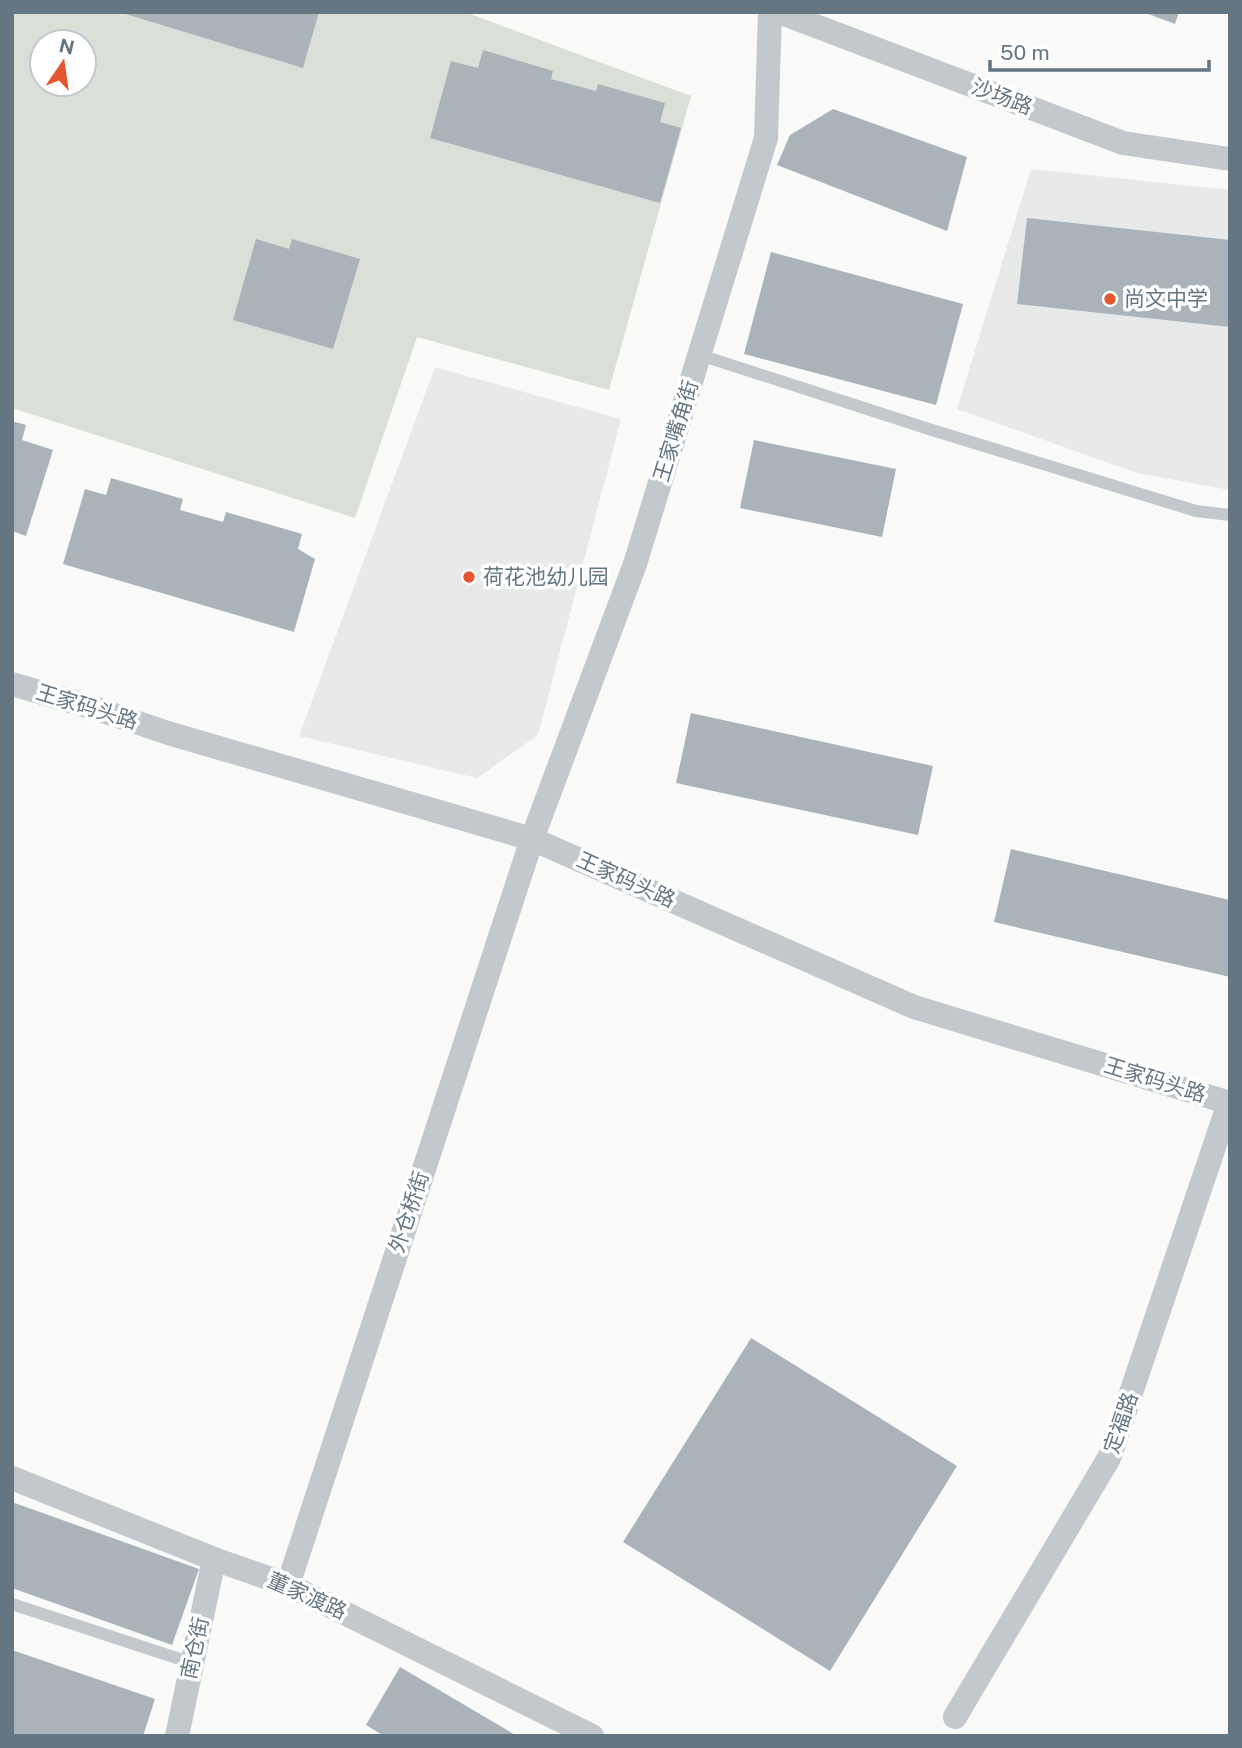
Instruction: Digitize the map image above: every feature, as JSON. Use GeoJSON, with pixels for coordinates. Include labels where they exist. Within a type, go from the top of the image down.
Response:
{"type":"FeatureCollection","features":[{"type":"Feature","properties":{"kind":"street","name":"王家嘴角街"},"geometry":{"type":"LineString","coordinates":[[532,839],[635,564],[766,138],[770,12]]}},
{"type":"Feature","properties":{"kind":"street","name":"沙场路"},"geometry":{"type":"LineString","coordinates":[[779,12],[1123,143],[1230,159]]}},
{"type":"Feature","properties":{"kind":"street","name":"王家码头路"},"geometry":{"type":"LineString","coordinates":[[12,684],[168,733],[532,839],[914,1007],[1229,1103]]}},
{"type":"Feature","properties":{"kind":"street","name":"外仓桥街"},"geometry":{"type":"LineString","coordinates":[[288,1585],[532,839]]}},
{"type":"Feature","properties":{"kind":"street","name":"定福路"},"geometry":{"type":"LineString","coordinates":[[955,1717],[1110,1458],[1229,1103]]}},
{"type":"Feature","properties":{"kind":"street","name":"董家渡路"},"geometry":{"type":"LineString","coordinates":[[12,1478],[214,1559],[288,1585],[592,1736]]}},
{"type":"Feature","properties":{"kind":"street","name":"南仓街"},"geometry":{"type":"LineString","coordinates":[[177,1736],[214,1559]]}},
{"type":"Feature","properties":{"kind":"lane"},"geometry":{"type":"LineString","coordinates":[[700,355],[1196,511],[1230,515]]}},
{"type":"Feature","properties":{"kind":"lane"},"geometry":{"type":"LineString","coordinates":[[12,1604],[192,1663]]}},
{"type":"Feature","properties":{"kind":"shaded area"},"geometry":{"type":"Polygon","coordinates":[[[12,12],[465,12],[691,96],[609,390],[417,337],[355,518],[12,408],[12,12]]]}},
{"type":"Feature","properties":{"kind":"shaded area","name":"尚文中学"},"geometry":{"type":"Polygon","coordinates":[[[1031,169],[1230,190],[1230,490],[1137,473],[957,409],[1031,169]]]}},
{"type":"Feature","properties":{"kind":"shaded area","name":"荷花池幼儿园"},"geometry":{"type":"Polygon","coordinates":[[[435,367],[621,419],[538,735],[477,778],[299,736],[435,367]]]}},
{"type":"Feature","properties":{"kind":"building"},"geometry":{"type":"Polygon","coordinates":[[[119,12],[319,12],[303,68],[119,12]]]}},
{"type":"Feature","properties":{"kind":"building"},"geometry":{"type":"Polygon","coordinates":[[[1143,12],[1179,12],[1175,24],[1143,12]]]}},
{"type":"Feature","properties":{"kind":"building"},"geometry":{"type":"Polygon","coordinates":[[[483,50],[553,71],[551,79],[596,91],[598,84],[665,103],[660,122],[681,128],[660,203],[430,138],[451,61],[478,68],[483,50]]]}},
{"type":"Feature","properties":{"kind":"building"},"geometry":{"type":"Polygon","coordinates":[[[833,109],[967,157],[947,231],[777,165],[790,135],[833,109]]]}},
{"type":"Feature","properties":{"kind":"building"},"geometry":{"type":"Polygon","coordinates":[[[1027,218],[1230,240],[1230,327],[1017,304],[1027,218]]]}},
{"type":"Feature","properties":{"kind":"building"},"geometry":{"type":"Polygon","coordinates":[[[256,239],[289,249],[292,239],[360,259],[333,349],[233,320],[256,239]]]}},
{"type":"Feature","properties":{"kind":"building"},"geometry":{"type":"Polygon","coordinates":[[[771,252],[963,304],[936,405],[744,354],[771,252]]]}},
{"type":"Feature","properties":{"kind":"building"},"geometry":{"type":"Polygon","coordinates":[[[12,421],[26,425],[22,440],[53,450],[26,536],[12,531],[12,421]]]}},
{"type":"Feature","properties":{"kind":"building"},"geometry":{"type":"Polygon","coordinates":[[[754,440],[896,469],[882,537],[740,508],[754,440]]]}},
{"type":"Feature","properties":{"kind":"building"},"geometry":{"type":"Polygon","coordinates":[[[111,478],[183,499],[180,510],[223,522],[226,512],[302,534],[298,549],[315,559],[294,632],[63,564],[85,489],[106,495],[111,478]]]}},
{"type":"Feature","properties":{"kind":"building"},"geometry":{"type":"Polygon","coordinates":[[[691,713],[933,766],[918,835],[676,783],[691,713]]]}},
{"type":"Feature","properties":{"kind":"building"},"geometry":{"type":"Polygon","coordinates":[[[1011,849],[1230,900],[1230,977],[994,922],[1011,849]]]}},
{"type":"Feature","properties":{"kind":"building"},"geometry":{"type":"Polygon","coordinates":[[[751,1338],[957,1466],[830,1671],[623,1542],[751,1338]]]}},
{"type":"Feature","properties":{"kind":"building"},"geometry":{"type":"Polygon","coordinates":[[[12,1502],[199,1569],[172,1645],[12,1588],[12,1502]]]}},
{"type":"Feature","properties":{"kind":"building"},"geometry":{"type":"Polygon","coordinates":[[[12,1650],[155,1699],[143,1736],[12,1736],[12,1650]]]}},
{"type":"Feature","properties":{"kind":"building"},"geometry":{"type":"Polygon","coordinates":[[[400,1667],[517,1736],[384,1736],[366,1725],[400,1667]]]}},
{"type":"Feature","properties":{"kind":"place","name":"尚文中学"},"geometry":{"type":"Point","coordinates":[1110,299]}},
{"type":"Feature","properties":{"kind":"place","name":"荷花池幼儿园"},"geometry":{"type":"Point","coordinates":[469,577]}}]}
